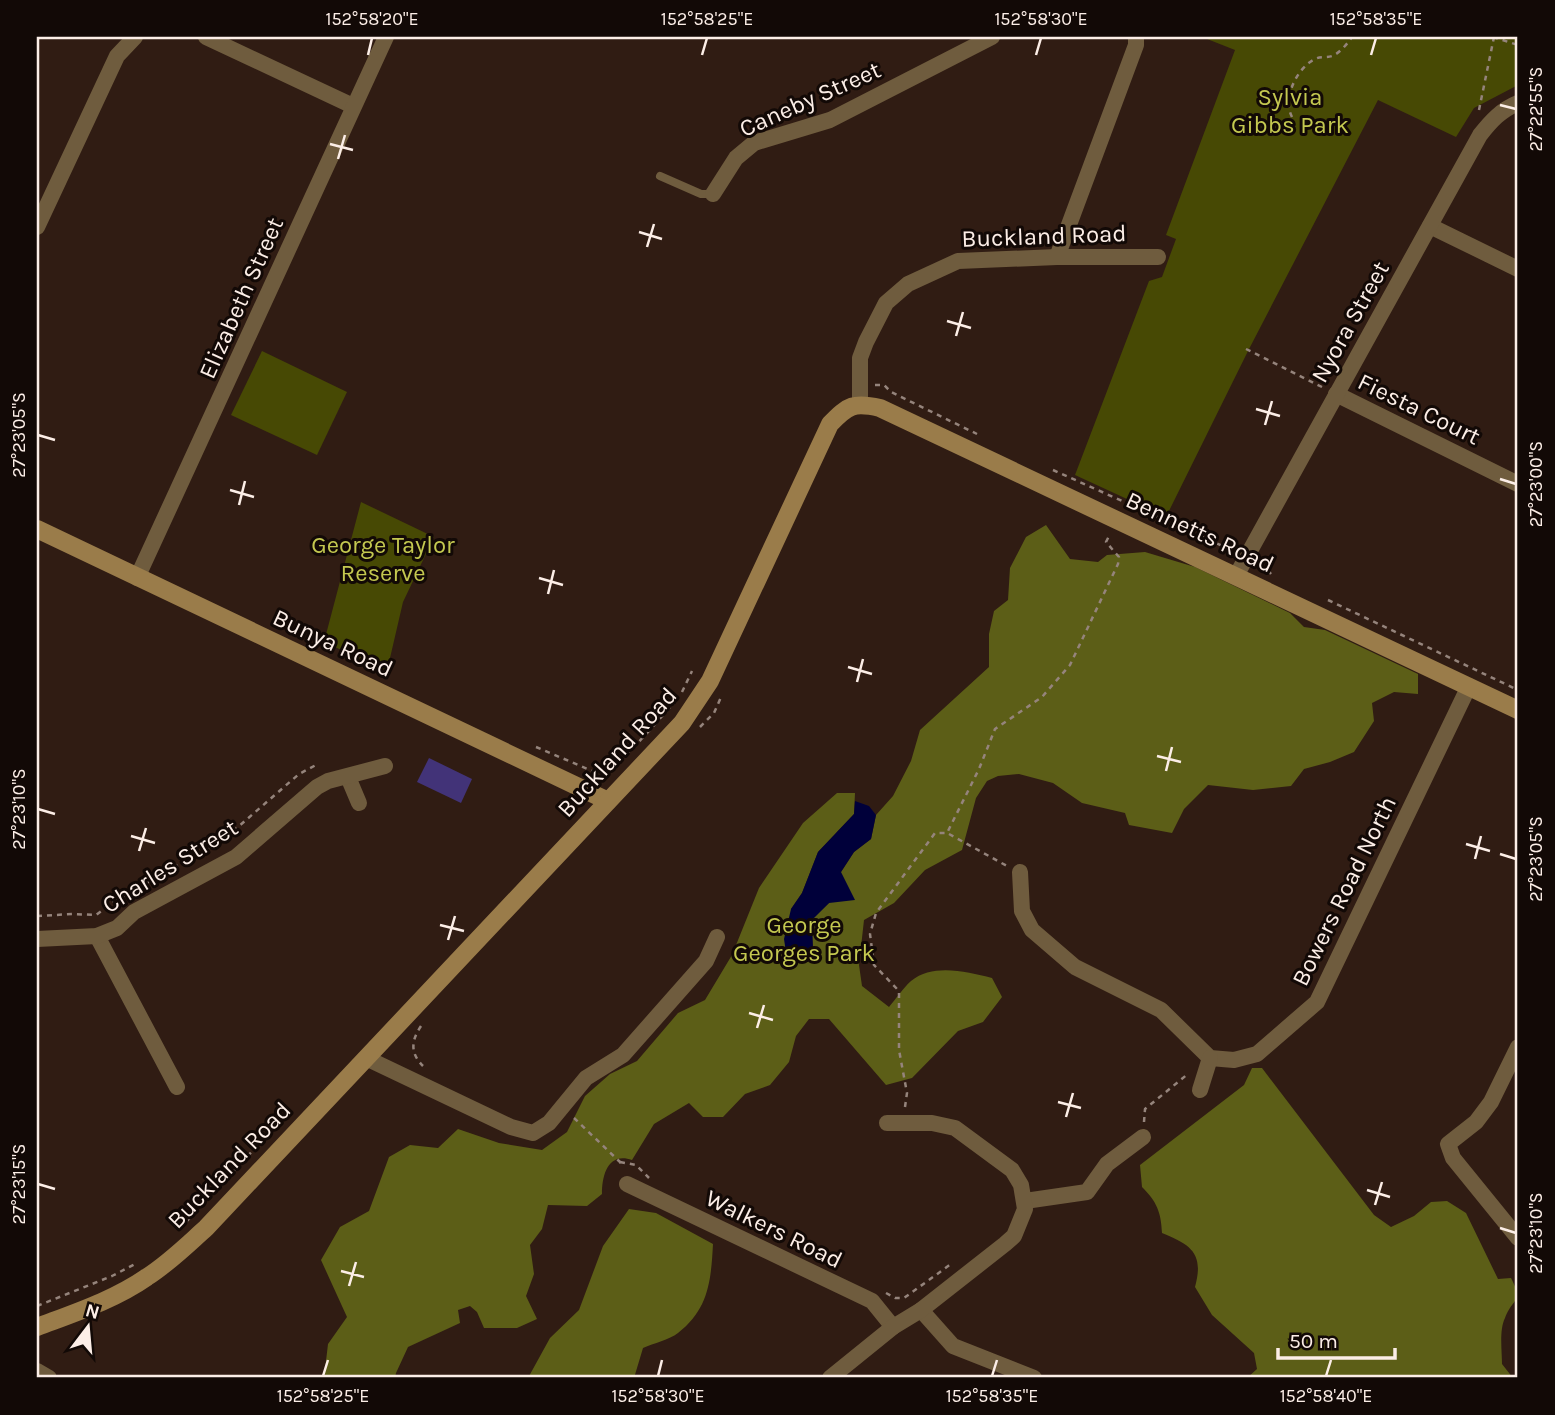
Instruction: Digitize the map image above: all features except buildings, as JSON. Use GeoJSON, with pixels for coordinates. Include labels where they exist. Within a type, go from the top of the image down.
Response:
{"type":"FeatureCollection","features":[{"type":"Feature","properties":{"kind":"street"},"geometry":{"type":"LineString","coordinates":[[37,227],[117,56],[135,37]]}},
{"type":"Feature","properties":{"kind":"street"},"geometry":{"type":"LineString","coordinates":[[206,37],[353,106]]}},
{"type":"Feature","properties":{"kind":"street","name":"Elizabeth Street"},"geometry":{"type":"LineString","coordinates":[[137,578],[386,37]]}},
{"type":"Feature","properties":{"kind":"street","name":"Caneby Street"},"geometry":{"type":"LineString","coordinates":[[713,194],[736,158],[754,143],[830,120],[992,37]]}},
{"type":"Feature","properties":{"kind":"street"},"geometry":{"type":"LineString","coordinates":[[1057,257],[1136,45],[1136,37]]}},
{"type":"Feature","properties":{"kind":"street","name":"Nyora Street"},"geometry":{"type":"LineString","coordinates":[[1236,576],[1480,135],[1495,117],[1518,103]]}},
{"type":"Feature","properties":{"kind":"street"},"geometry":{"type":"LineString","coordinates":[[1430,226],[1518,269]]}},
{"type":"Feature","properties":{"kind":"street","name":"Buckland Road"},"geometry":{"type":"LineString","coordinates":[[37,1327],[91,1306],[135,1284],[178,1254],[206,1228],[682,723],[710,681],[830,424],[843,410],[860,403],[860,358],[886,303],[908,284],[958,261],[1157,257]]}},
{"type":"Feature","properties":{"kind":"street","name":"Fiesta Court"},"geometry":{"type":"LineString","coordinates":[[1336,394],[1518,484]]}},
{"type":"Feature","properties":{"kind":"street","name":"Bennetts Road"},"geometry":{"type":"LineString","coordinates":[[860,403],[880,408],[1518,710]]}},
{"type":"Feature","properties":{"kind":"street","name":"Bunya Road"},"geometry":{"type":"LineString","coordinates":[[37,529],[608,801]]}},
{"type":"Feature","properties":{"kind":"street","name":"Bowers Road North"},"geometry":{"type":"LineString","coordinates":[[1208,1063],[1257,1054],[1317,1002],[1469,686]]}},
{"type":"Feature","properties":{"kind":"street","name":"Charles Street"},"geometry":{"type":"LineString","coordinates":[[37,939],[97,936],[117,928],[134,912],[236,857],[317,787],[328,781],[386,766]]}},
{"type":"Feature","properties":{"kind":"street"},"geometry":{"type":"LineString","coordinates":[[348,777],[359,803]]}},
{"type":"Feature","properties":{"kind":"street"},"geometry":{"type":"LineString","coordinates":[[1020,872],[1022,911],[1032,929],[1074,967],[1161,1010],[1208,1063],[1200,1090]]}},
{"type":"Feature","properties":{"kind":"street"},"geometry":{"type":"LineString","coordinates":[[97,936],[177,1087]]}},
{"type":"Feature","properties":{"kind":"street"},"geometry":{"type":"LineString","coordinates":[[366,1058],[511,1127],[533,1133],[549,1123],[586,1078],[623,1055],[706,961],[718,937]]}},
{"type":"Feature","properties":{"kind":"street"},"geometry":{"type":"LineString","coordinates":[[1518,1047],[1491,1102],[1476,1122],[1448,1144],[1452,1158],[1518,1238]]}},
{"type":"Feature","properties":{"kind":"street"},"geometry":{"type":"LineString","coordinates":[[830,1378],[892,1327],[921,1310],[1014,1236],[1023,1218],[1025,1201],[1021,1185],[1012,1170],[955,1128],[932,1123],[895,1124]]}},
{"type":"Feature","properties":{"kind":"street"},"geometry":{"type":"LineString","coordinates":[[1025,1201],[1087,1192],[1107,1164],[1143,1137]]}},
{"type":"Feature","properties":{"kind":"street","name":"Walkers Road"},"geometry":{"type":"LineString","coordinates":[[627,1184],[872,1301],[892,1327]]}},
{"type":"Feature","properties":{"kind":"street"},"geometry":{"type":"LineString","coordinates":[[921,1310],[953,1346],[1034,1378]]}},
{"type":"Feature","properties":{"kind":"street"},"geometry":{"type":"LineString","coordinates":[[37,1371],[49,1378]]}},
{"type":"Feature","properties":{"kind":"lane","name":"Caneby Street"},"geometry":{"type":"LineString","coordinates":[[660,176],[701,194],[713,194]]}},
{"type":"Feature","properties":{"kind":"path"},"geometry":{"type":"LineString","coordinates":[[1292,117],[1288,110],[1289,97],[1301,72],[1318,57],[1336,54],[1352,37]]}},
{"type":"Feature","properties":{"kind":"path"},"geometry":{"type":"LineString","coordinates":[[1493,37],[1518,46]]}},
{"type":"Feature","properties":{"kind":"path"},"geometry":{"type":"LineString","coordinates":[[1246,349],[1336,394]]}},
{"type":"Feature","properties":{"kind":"path"},"geometry":{"type":"LineString","coordinates":[[860,383],[884,385],[891,392],[982,436]]}},
{"type":"Feature","properties":{"kind":"path"},"geometry":{"type":"LineString","coordinates":[[1049,468],[1227,548],[1233,548],[1234,552],[1282,579]]}},
{"type":"Feature","properties":{"kind":"path"},"geometry":{"type":"LineString","coordinates":[[947,833],[979,769],[995,729],[1042,697],[1070,664],[1118,564],[1119,557],[1106,542],[1118,520]]}},
{"type":"Feature","properties":{"kind":"path"},"geometry":{"type":"LineString","coordinates":[[1318,595],[1518,690]]}},
{"type":"Feature","properties":{"kind":"path"},"geometry":{"type":"LineString","coordinates":[[681,692],[692,671]]}},
{"type":"Feature","properties":{"kind":"path"},"geometry":{"type":"LineString","coordinates":[[695,733],[714,713],[725,689]]}},
{"type":"Feature","properties":{"kind":"path"},"geometry":{"type":"LineString","coordinates":[[526,744],[552,752],[597,773],[617,764],[675,701]]}},
{"type":"Feature","properties":{"kind":"path"},"geometry":{"type":"LineString","coordinates":[[37,916],[102,913],[113,902],[223,840],[299,774],[316,765]]}},
{"type":"Feature","properties":{"kind":"path"},"geometry":{"type":"LineString","coordinates":[[895,1124],[907,1093],[899,1050],[899,992],[874,965],[870,934],[876,913],[935,833],[947,833],[1020,872]]}},
{"type":"Feature","properties":{"kind":"path"},"geometry":{"type":"LineString","coordinates":[[423,1067],[416,1059],[413,1042],[426,1020]]}},
{"type":"Feature","properties":{"kind":"path"},"geometry":{"type":"LineString","coordinates":[[1143,1137],[1145,1108],[1198,1066],[1208,1063]]}},
{"type":"Feature","properties":{"kind":"path"},"geometry":{"type":"LineString","coordinates":[[569,1113],[620,1162],[636,1165],[650,1181]]}},
{"type":"Feature","properties":{"kind":"path"},"geometry":{"type":"LineString","coordinates":[[184,1224],[272,1130]]}},
{"type":"Feature","properties":{"kind":"path"},"geometry":{"type":"LineString","coordinates":[[37,1306],[112,1276],[142,1259]]}},
{"type":"Feature","properties":{"kind":"path"},"geometry":{"type":"LineString","coordinates":[[883,1291],[895,1298],[904,1298],[956,1261]]}},
{"type":"Feature","properties":{"kind":"green space","name":"Sylvia Gibbs Park"},"geometry":{"type":"Polygon","coordinates":[[[1202,37],[1518,37],[1518,85],[1474,108],[1456,137],[1378,100],[1248,351],[1166,517],[1075,475],[1149,281],[1162,277],[1176,239],[1166,235],[1235,50],[1202,37]]]}},
{"type":"Feature","properties":{"kind":"green space"},"geometry":{"type":"Polygon","coordinates":[[[262,351],[347,392],[317,455],[231,415],[262,351]]]}},
{"type":"Feature","properties":{"kind":"green space","name":"George Taylor Reserve"},"geometry":{"type":"Polygon","coordinates":[[[361,502],[434,537],[403,602],[387,671],[324,642],[361,502]]]}},
{"type":"Feature","properties":{"kind":"green space","name":"George Georges Park"},"geometry":{"type":"Polygon","coordinates":[[[1046,525],[1070,559],[1098,562],[1107,555],[1145,552],[1195,567],[1290,613],[1304,627],[1325,630],[1418,674],[1418,694],[1394,692],[1372,703],[1374,721],[1354,752],[1304,769],[1291,786],[1253,790],[1208,785],[1184,809],[1172,833],[1129,825],[1125,813],[1082,803],[1053,783],[1019,774],[998,776],[987,781],[976,798],[962,850],[925,870],[894,903],[864,920],[859,965],[862,986],[889,1007],[911,981],[930,972],[950,970],[992,978],[1002,997],[983,1022],[958,1031],[912,1078],[886,1085],[829,1019],[809,1019],[796,1036],[789,1062],[770,1085],[745,1094],[723,1117],[703,1117],[689,1103],[654,1124],[632,1160],[624,1158],[612,1162],[605,1173],[602,1194],[587,1206],[548,1205],[542,1229],[530,1245],[534,1274],[526,1296],[537,1319],[517,1328],[484,1328],[477,1312],[470,1306],[458,1310],[460,1323],[408,1347],[395,1378],[324,1378],[328,1344],[347,1317],[321,1260],[340,1227],[369,1211],[389,1157],[410,1145],[438,1148],[458,1129],[499,1143],[542,1150],[567,1132],[585,1096],[610,1074],[637,1061],[678,1013],[705,1000],[732,955],[759,888],[803,823],[837,793],[855,793],[854,814],[818,852],[802,893],[791,909],[813,951],[811,920],[829,903],[841,872],[854,852],[871,839],[876,815],[893,796],[911,761],[920,730],[989,667],[989,634],[994,611],[1008,600],[1010,568],[1026,537],[1046,525]]]}},
{"type":"Feature","properties":{"kind":"green space"},"geometry":{"type":"Polygon","coordinates":[[[1252,1068],[1262,1068],[1374,1215],[1391,1227],[1414,1216],[1431,1202],[1447,1201],[1466,1213],[1498,1279],[1511,1278],[1517,1292],[1501,1334],[1502,1364],[1513,1378],[1247,1378],[1257,1369],[1254,1353],[1212,1315],[1195,1287],[1198,1266],[1193,1252],[1181,1242],[1162,1233],[1157,1208],[1142,1187],[1140,1165],[1244,1085],[1252,1068]]]}},
{"type":"Feature","properties":{"kind":"green space"},"geometry":{"type":"Polygon","coordinates":[[[629,1209],[656,1213],[713,1244],[709,1282],[702,1304],[688,1324],[674,1335],[643,1348],[634,1378],[528,1378],[550,1338],[579,1310],[603,1246],[629,1209]]]}},
{"type":"Feature","properties":{"kind":"shaded area"},"geometry":{"type":"Polygon","coordinates":[[[855,801],[869,806],[876,815],[871,839],[854,852],[841,872],[855,900],[829,903],[812,920],[813,951],[808,962],[787,959],[784,939],[791,909],[802,893],[818,852],[854,814],[855,801]]]}}]}
